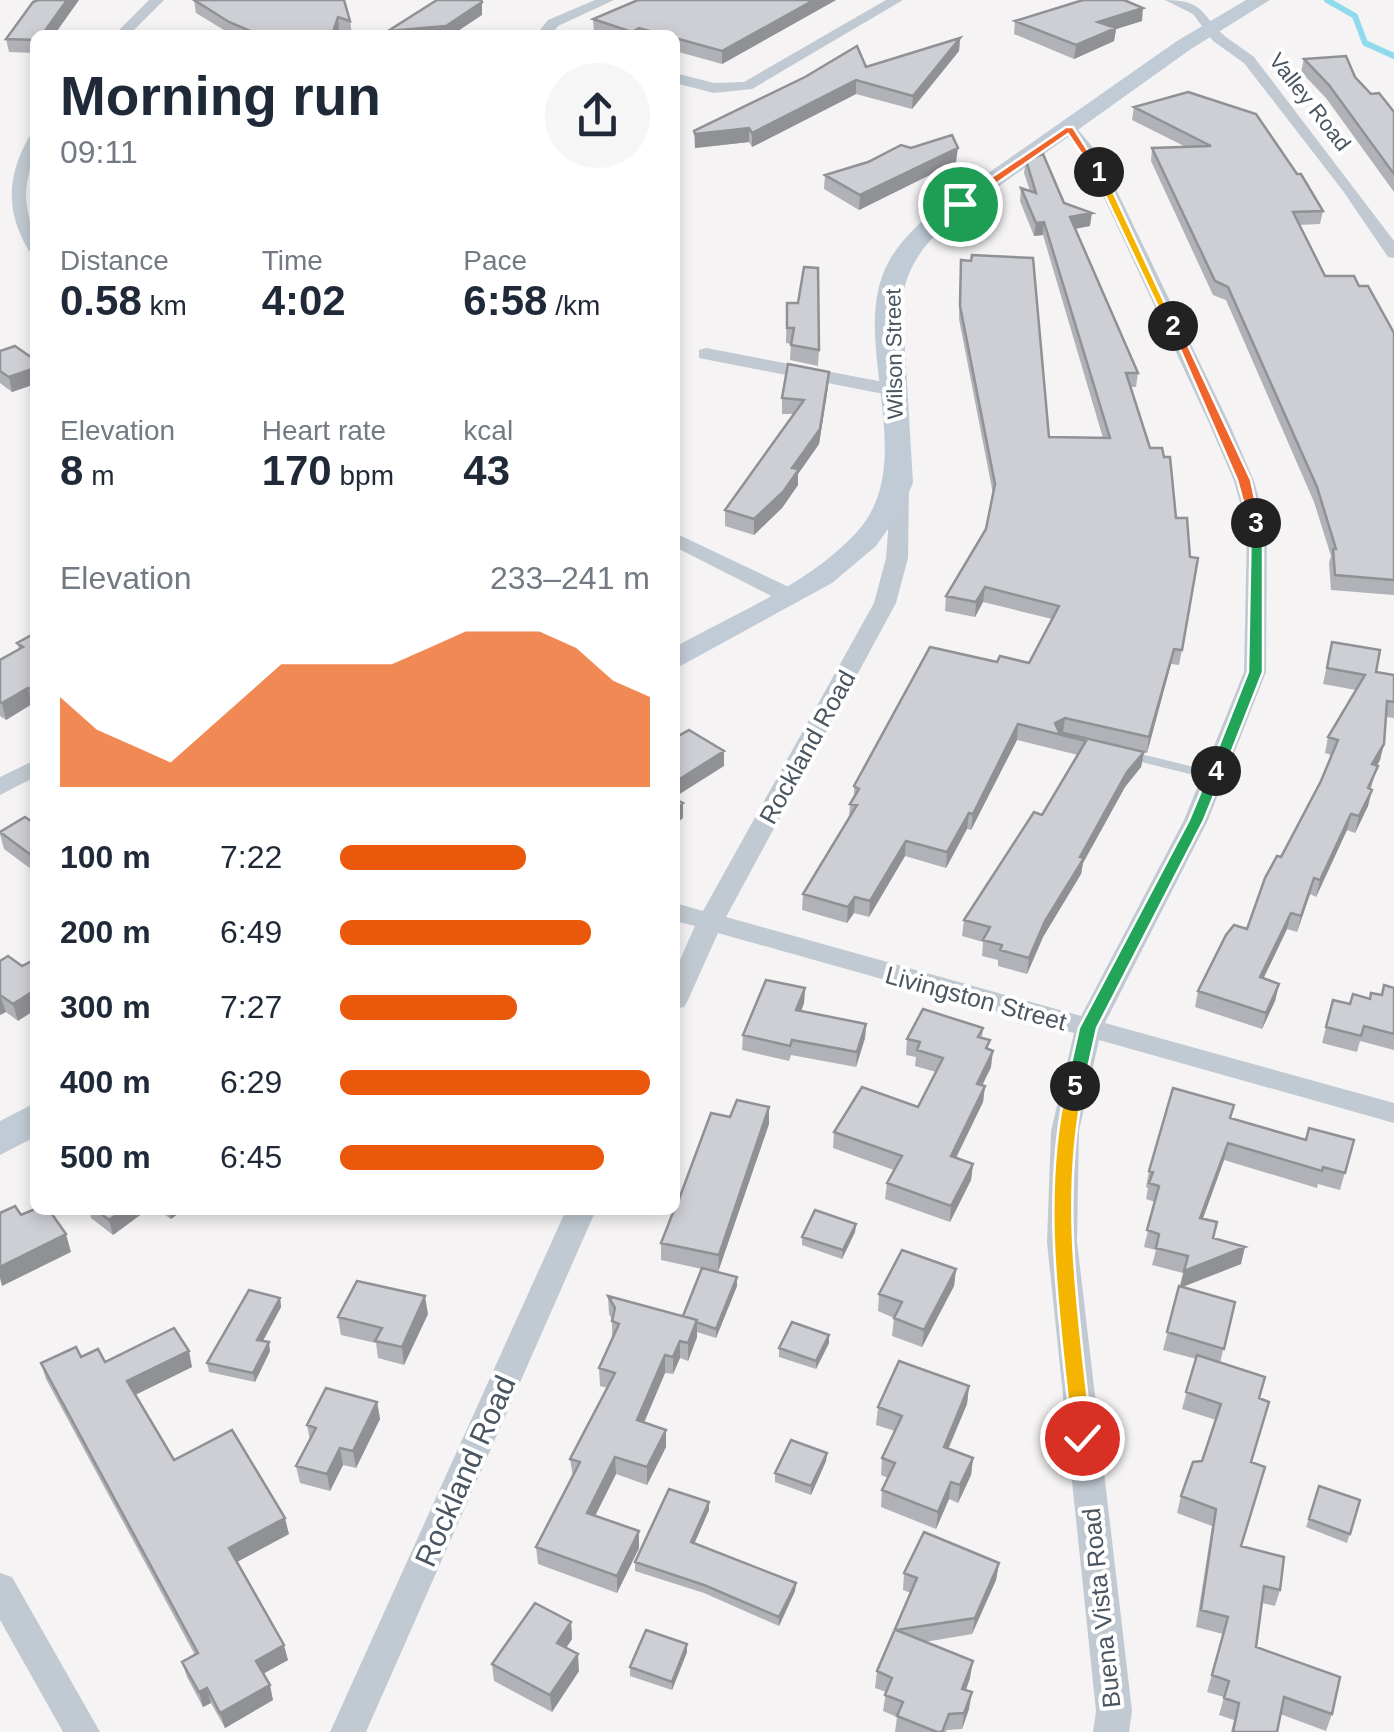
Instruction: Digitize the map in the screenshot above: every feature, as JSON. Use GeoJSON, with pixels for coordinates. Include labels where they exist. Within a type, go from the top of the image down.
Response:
{"type":"FeatureCollection","features":[{"type":"Feature","properties":{"kind":"main road","name":"Wilson Street"},"geometry":{"type":"LineString","coordinates":[[899,483],[889,300],[892,276],[908,248],[938,219],[1212,28],[1260,0]]}},
{"type":"Feature","properties":{"kind":"main road"},"geometry":{"type":"LineString","coordinates":[[680,657],[821,576],[866,540],[886,512],[899,483]]}},
{"type":"Feature","properties":{"kind":"main road"},"geometry":{"type":"LineString","coordinates":[[0,1140],[30,1121]]}},
{"type":"Feature","properties":{"kind":"street"},"geometry":{"type":"LineString","coordinates":[[125,30],[158,0]]}},
{"type":"Feature","properties":{"kind":"street"},"geometry":{"type":"LineString","coordinates":[[543,30],[607,0]]}},
{"type":"Feature","properties":{"kind":"street"},"geometry":{"type":"LineString","coordinates":[[680,79],[714,88],[746,86],[896,0]]}},
{"type":"Feature","properties":{"kind":"street","name":"Valley Road"},"geometry":{"type":"LineString","coordinates":[[1172,0],[1198,11],[1218,38],[1250,60],[1394,253]]}},
{"type":"Feature","properties":{"kind":"street","name":"Buena Vista Road"},"geometry":{"type":"LineString","coordinates":[[1070,129],[1092,156],[1219,424],[1244,480],[1258,528],[1255,672],[1196,820],[1088,1028],[1066,1131],[1062,1242],[1114,1712],[1110,1732]]}},
{"type":"Feature","properties":{"kind":"street"},"geometry":{"type":"LineString","coordinates":[[30,151],[8,207],[30,240]]}},
{"type":"Feature","properties":{"kind":"street"},"geometry":{"type":"LineString","coordinates":[[706,354],[894,390]]}},
{"type":"Feature","properties":{"kind":"street","name":"Rockland Road"},"geometry":{"type":"LineString","coordinates":[[680,989],[709,924],[885,604],[897,558],[899,483]]}},
{"type":"Feature","properties":{"kind":"street"},"geometry":{"type":"LineString","coordinates":[[680,542],[789,596]]}},
{"type":"Feature","properties":{"kind":"street"},"geometry":{"type":"LineString","coordinates":[[0,787],[30,770]]}},
{"type":"Feature","properties":{"kind":"street","name":"Livingston Street"},"geometry":{"type":"LineString","coordinates":[[680,914],[1394,1113]]}},
{"type":"Feature","properties":{"kind":"street","name":"Rockland Road"},"geometry":{"type":"LineString","coordinates":[[348,1732],[579,1215]]}},
{"type":"Feature","properties":{"kind":"street"},"geometry":{"type":"LineString","coordinates":[[1,1591],[82,1732]]}},
{"type":"Feature","properties":{"kind":"lane"},"geometry":{"type":"LineString","coordinates":[[1123,754],[1214,776]]}},
{"type":"Feature","properties":{"kind":"building"},"geometry":{"type":"Polygon","coordinates":[[[67,0],[46,30],[30,30],[30,40],[6,39],[33,2],[67,0]]]}},
{"type":"Feature","properties":{"kind":"building"},"geometry":{"type":"Polygon","coordinates":[[[194,0],[344,0],[350,21],[338,17],[334,30],[248,30],[194,0]]]}},
{"type":"Feature","properties":{"kind":"building"},"geometry":{"type":"Polygon","coordinates":[[[437,0],[482,2],[446,26],[390,30],[437,0]]]}},
{"type":"Feature","properties":{"kind":"building"},"geometry":{"type":"Polygon","coordinates":[[[638,0],[814,0],[722,51],[680,39],[680,30],[626,30],[593,19],[638,0]]]}},
{"type":"Feature","properties":{"kind":"building"},"geometry":{"type":"Polygon","coordinates":[[[1083,0],[1124,0],[1143,8],[1098,22],[1116,28],[1076,45],[1015,21],[1083,0]]]}},
{"type":"Feature","properties":{"kind":"building"},"geometry":{"type":"Polygon","coordinates":[[[960,38],[913,96],[856,80],[752,133],[749,128],[695,134],[694,131],[805,77],[857,46],[866,67],[960,38]]]}},
{"type":"Feature","properties":{"kind":"building"},"geometry":{"type":"Polygon","coordinates":[[[1346,56],[1355,77],[1371,94],[1379,93],[1394,112],[1394,174],[1329,85],[1304,59],[1346,56]]]}},
{"type":"Feature","properties":{"kind":"building"},"geometry":{"type":"Polygon","coordinates":[[[1188,92],[1256,114],[1323,211],[1293,212],[1325,276],[1354,276],[1359,286],[1368,286],[1394,333],[1394,580],[1335,575],[1336,549],[1317,487],[1228,287],[1215,281],[1152,148],[1211,146],[1134,107],[1188,92]]]}},
{"type":"Feature","properties":{"kind":"building"},"geometry":{"type":"Polygon","coordinates":[[[952,135],[958,148],[860,195],[825,175],[868,162],[901,145],[911,148],[952,135]]]}},
{"type":"Feature","properties":{"kind":"building"},"geometry":{"type":"Polygon","coordinates":[[[1043,154],[1064,203],[1092,213],[1070,217],[1138,373],[1126,373],[1150,448],[1162,448],[1164,457],[1170,457],[1176,518],[1187,518],[1190,557],[1198,558],[1182,650],[1174,649],[1149,737],[1065,718],[1055,723],[1059,732],[1144,752],[1127,772],[1080,857],[1084,858],[1045,921],[1029,958],[1000,950],[1002,945],[983,940],[990,927],[964,920],[1034,812],[1042,815],[1086,741],[1018,724],[973,814],[969,813],[947,852],[906,841],[870,901],[855,897],[848,907],[803,894],[857,805],[850,804],[859,789],[854,786],[930,647],[997,662],[1000,656],[1029,663],[1059,606],[985,587],[976,602],[946,596],[986,529],[995,484],[960,306],[961,260],[971,261],[972,255],[1033,258],[1049,437],[1110,438],[1044,222],[1036,223],[1021,188],[1036,193],[1026,160],[1043,154]]]}},
{"type":"Feature","properties":{"kind":"building"},"geometry":{"type":"Polygon","coordinates":[[[804,267],[818,268],[819,350],[791,345],[794,328],[787,328],[787,303],[798,303],[804,267]]]}},
{"type":"Feature","properties":{"kind":"building"},"geometry":{"type":"Polygon","coordinates":[[[15,346],[30,356],[30,370],[9,377],[0,371],[0,351],[15,346]]]}},
{"type":"Feature","properties":{"kind":"building"},"geometry":{"type":"Polygon","coordinates":[[[788,364],[829,372],[820,429],[792,468],[799,469],[783,492],[754,519],[725,510],[804,400],[782,398],[788,364]]]}},
{"type":"Feature","properties":{"kind":"building"},"geometry":{"type":"Polygon","coordinates":[[[30,636],[30,689],[2,703],[0,660],[23,647],[17,643],[30,636]]]}},
{"type":"Feature","properties":{"kind":"building"},"geometry":{"type":"Polygon","coordinates":[[[1332,642],[1380,650],[1376,672],[1394,675],[1394,702],[1387,701],[1384,744],[1372,764],[1378,766],[1368,788],[1372,790],[1359,816],[1351,814],[1320,880],[1314,878],[1301,916],[1291,913],[1260,977],[1279,984],[1266,1013],[1198,991],[1226,935],[1234,925],[1247,929],[1265,878],[1277,856],[1281,857],[1321,781],[1338,740],[1328,737],[1365,675],[1327,668],[1332,642]]]}},
{"type":"Feature","properties":{"kind":"building"},"geometry":{"type":"Polygon","coordinates":[[[689,730],[724,751],[680,779],[680,735],[689,730]]]}},
{"type":"Feature","properties":{"kind":"building"},"geometry":{"type":"Polygon","coordinates":[[[25,817],[30,820],[30,854],[0,832],[25,817]]]}},
{"type":"Feature","properties":{"kind":"building"},"geometry":{"type":"Polygon","coordinates":[[[8,956],[22,966],[30,962],[30,993],[13,1004],[0,995],[0,961],[8,956]]]}},
{"type":"Feature","properties":{"kind":"building"},"geometry":{"type":"Polygon","coordinates":[[[766,980],[805,988],[796,1010],[866,1024],[857,1052],[792,1040],[790,1046],[743,1035],[766,980]]]}},
{"type":"Feature","properties":{"kind":"building"},"geometry":{"type":"Polygon","coordinates":[[[1384,985],[1394,988],[1394,1034],[1364,1026],[1361,1036],[1326,1027],[1333,1000],[1350,1004],[1353,994],[1370,999],[1371,993],[1382,995],[1384,985]]]}},
{"type":"Feature","properties":{"kind":"building"},"geometry":{"type":"Polygon","coordinates":[[[923,1009],[983,1028],[978,1037],[990,1040],[986,1048],[993,1051],[977,1084],[985,1086],[951,1156],[973,1164],[951,1206],[887,1183],[902,1156],[834,1132],[862,1087],[918,1107],[943,1058],[917,1050],[920,1042],[907,1039],[923,1009]]]}},
{"type":"Feature","properties":{"kind":"building"},"geometry":{"type":"Polygon","coordinates":[[[1173,1088],[1234,1105],[1230,1118],[1306,1140],[1309,1128],[1354,1140],[1345,1173],[1323,1167],[1322,1171],[1228,1143],[1200,1218],[1217,1222],[1213,1238],[1245,1247],[1184,1271],[1188,1256],[1156,1248],[1159,1234],[1147,1230],[1159,1186],[1149,1183],[1153,1172],[1149,1171],[1173,1088]]]}},
{"type":"Feature","properties":{"kind":"building"},"geometry":{"type":"Polygon","coordinates":[[[737,1100],[769,1107],[719,1255],[661,1243],[672,1215],[680,1215],[680,1197],[711,1113],[730,1117],[737,1100]]]}},
{"type":"Feature","properties":{"kind":"building"},"geometry":{"type":"Polygon","coordinates":[[[15,1206],[21,1215],[30,1211],[30,1215],[53,1215],[66,1234],[0,1267],[0,1213],[15,1206]]]}},
{"type":"Feature","properties":{"kind":"building"},"geometry":{"type":"Polygon","coordinates":[[[815,1210],[856,1224],[843,1250],[802,1237],[815,1210]]]}},
{"type":"Feature","properties":{"kind":"building"},"geometry":{"type":"Polygon","coordinates":[[[902,1250],[956,1269],[924,1330],[894,1318],[902,1302],[879,1294],[902,1250]]]}},
{"type":"Feature","properties":{"kind":"building"},"geometry":{"type":"Polygon","coordinates":[[[702,1268],[737,1277],[716,1329],[683,1316],[702,1268]]]}},
{"type":"Feature","properties":{"kind":"building"},"geometry":{"type":"Polygon","coordinates":[[[357,1281],[425,1296],[402,1347],[375,1341],[382,1328],[338,1317],[357,1281]]]}},
{"type":"Feature","properties":{"kind":"building"},"geometry":{"type":"Polygon","coordinates":[[[1179,1286],[1235,1302],[1224,1349],[1167,1332],[1179,1286]]]}},
{"type":"Feature","properties":{"kind":"building"},"geometry":{"type":"Polygon","coordinates":[[[249,1290],[280,1298],[257,1340],[269,1342],[253,1373],[207,1363],[249,1290]]]}},
{"type":"Feature","properties":{"kind":"building"},"geometry":{"type":"Polygon","coordinates":[[[608,1296],[697,1320],[688,1343],[680,1341],[673,1357],[665,1355],[637,1420],[666,1430],[647,1467],[615,1457],[587,1513],[639,1531],[617,1576],[536,1547],[580,1462],[570,1459],[615,1373],[599,1368],[619,1324],[612,1321],[615,1308],[608,1296]]]}},
{"type":"Feature","properties":{"kind":"building"},"geometry":{"type":"Polygon","coordinates":[[[792,1322],[829,1335],[816,1361],[779,1348],[792,1322]]]}},
{"type":"Feature","properties":{"kind":"building"},"geometry":{"type":"Polygon","coordinates":[[[174,1328],[189,1351],[127,1381],[174,1460],[232,1430],[285,1518],[229,1548],[284,1645],[256,1661],[270,1685],[220,1713],[207,1688],[199,1692],[182,1662],[198,1653],[41,1363],[76,1347],[81,1357],[98,1349],[105,1362],[174,1328]]]}},
{"type":"Feature","properties":{"kind":"building"},"geometry":{"type":"Polygon","coordinates":[[[1197,1355],[1265,1377],[1259,1398],[1269,1402],[1251,1462],[1265,1467],[1241,1546],[1284,1557],[1280,1590],[1264,1586],[1256,1647],[1340,1677],[1332,1714],[1284,1697],[1277,1732],[1233,1732],[1239,1703],[1224,1698],[1229,1681],[1212,1675],[1228,1617],[1201,1610],[1216,1509],[1181,1496],[1193,1462],[1202,1461],[1221,1404],[1186,1392],[1197,1355]]]}},
{"type":"Feature","properties":{"kind":"building"},"geometry":{"type":"Polygon","coordinates":[[[899,1361],[969,1386],[944,1447],[973,1458],[960,1485],[951,1482],[938,1512],[882,1490],[895,1463],[882,1458],[902,1416],[878,1407],[899,1361]]]}},
{"type":"Feature","properties":{"kind":"building"},"geometry":{"type":"Polygon","coordinates":[[[326,1388],[377,1402],[353,1451],[340,1448],[327,1474],[296,1466],[316,1428],[307,1425],[326,1388]]]}},
{"type":"Feature","properties":{"kind":"building"},"geometry":{"type":"Polygon","coordinates":[[[791,1440],[827,1453],[811,1486],[775,1473],[791,1440]]]}},
{"type":"Feature","properties":{"kind":"building"},"geometry":{"type":"Polygon","coordinates":[[[1319,1486],[1360,1500],[1350,1534],[1309,1519],[1319,1486]]]}},
{"type":"Feature","properties":{"kind":"building"},"geometry":{"type":"Polygon","coordinates":[[[669,1489],[709,1502],[691,1542],[796,1583],[779,1617],[704,1585],[635,1562],[669,1489]]]}},
{"type":"Feature","properties":{"kind":"building"},"geometry":{"type":"Polygon","coordinates":[[[924,1532],[999,1563],[975,1618],[896,1630],[973,1661],[962,1689],[972,1692],[964,1713],[949,1714],[942,1732],[897,1716],[903,1702],[885,1695],[892,1678],[877,1671],[917,1578],[904,1573],[924,1532]]]}},
{"type":"Feature","properties":{"kind":"building"},"geometry":{"type":"Polygon","coordinates":[[[535,1603],[571,1622],[557,1643],[578,1654],[550,1695],[492,1664],[535,1603]]]}},
{"type":"Feature","properties":{"kind":"building"},"geometry":{"type":"Polygon","coordinates":[[[646,1630],[687,1644],[672,1682],[630,1667],[646,1630]]]}},
{"type":"Feature","properties":{"kind":"waterway"},"geometry":{"type":"LineString","coordinates":[[1327,0],[1355,16],[1365,43],[1394,56]]}},
{"type":"Feature","properties":{"kind":"route"},"geometry":{"type":"LineString","coordinates":[[960,204],[1070,129],[1082,142],[1219,424],[1244,480],[1258,528],[1255,672],[1196,820],[1088,1028],[1066,1131],[1062,1242],[1082,1438]]}}]}
